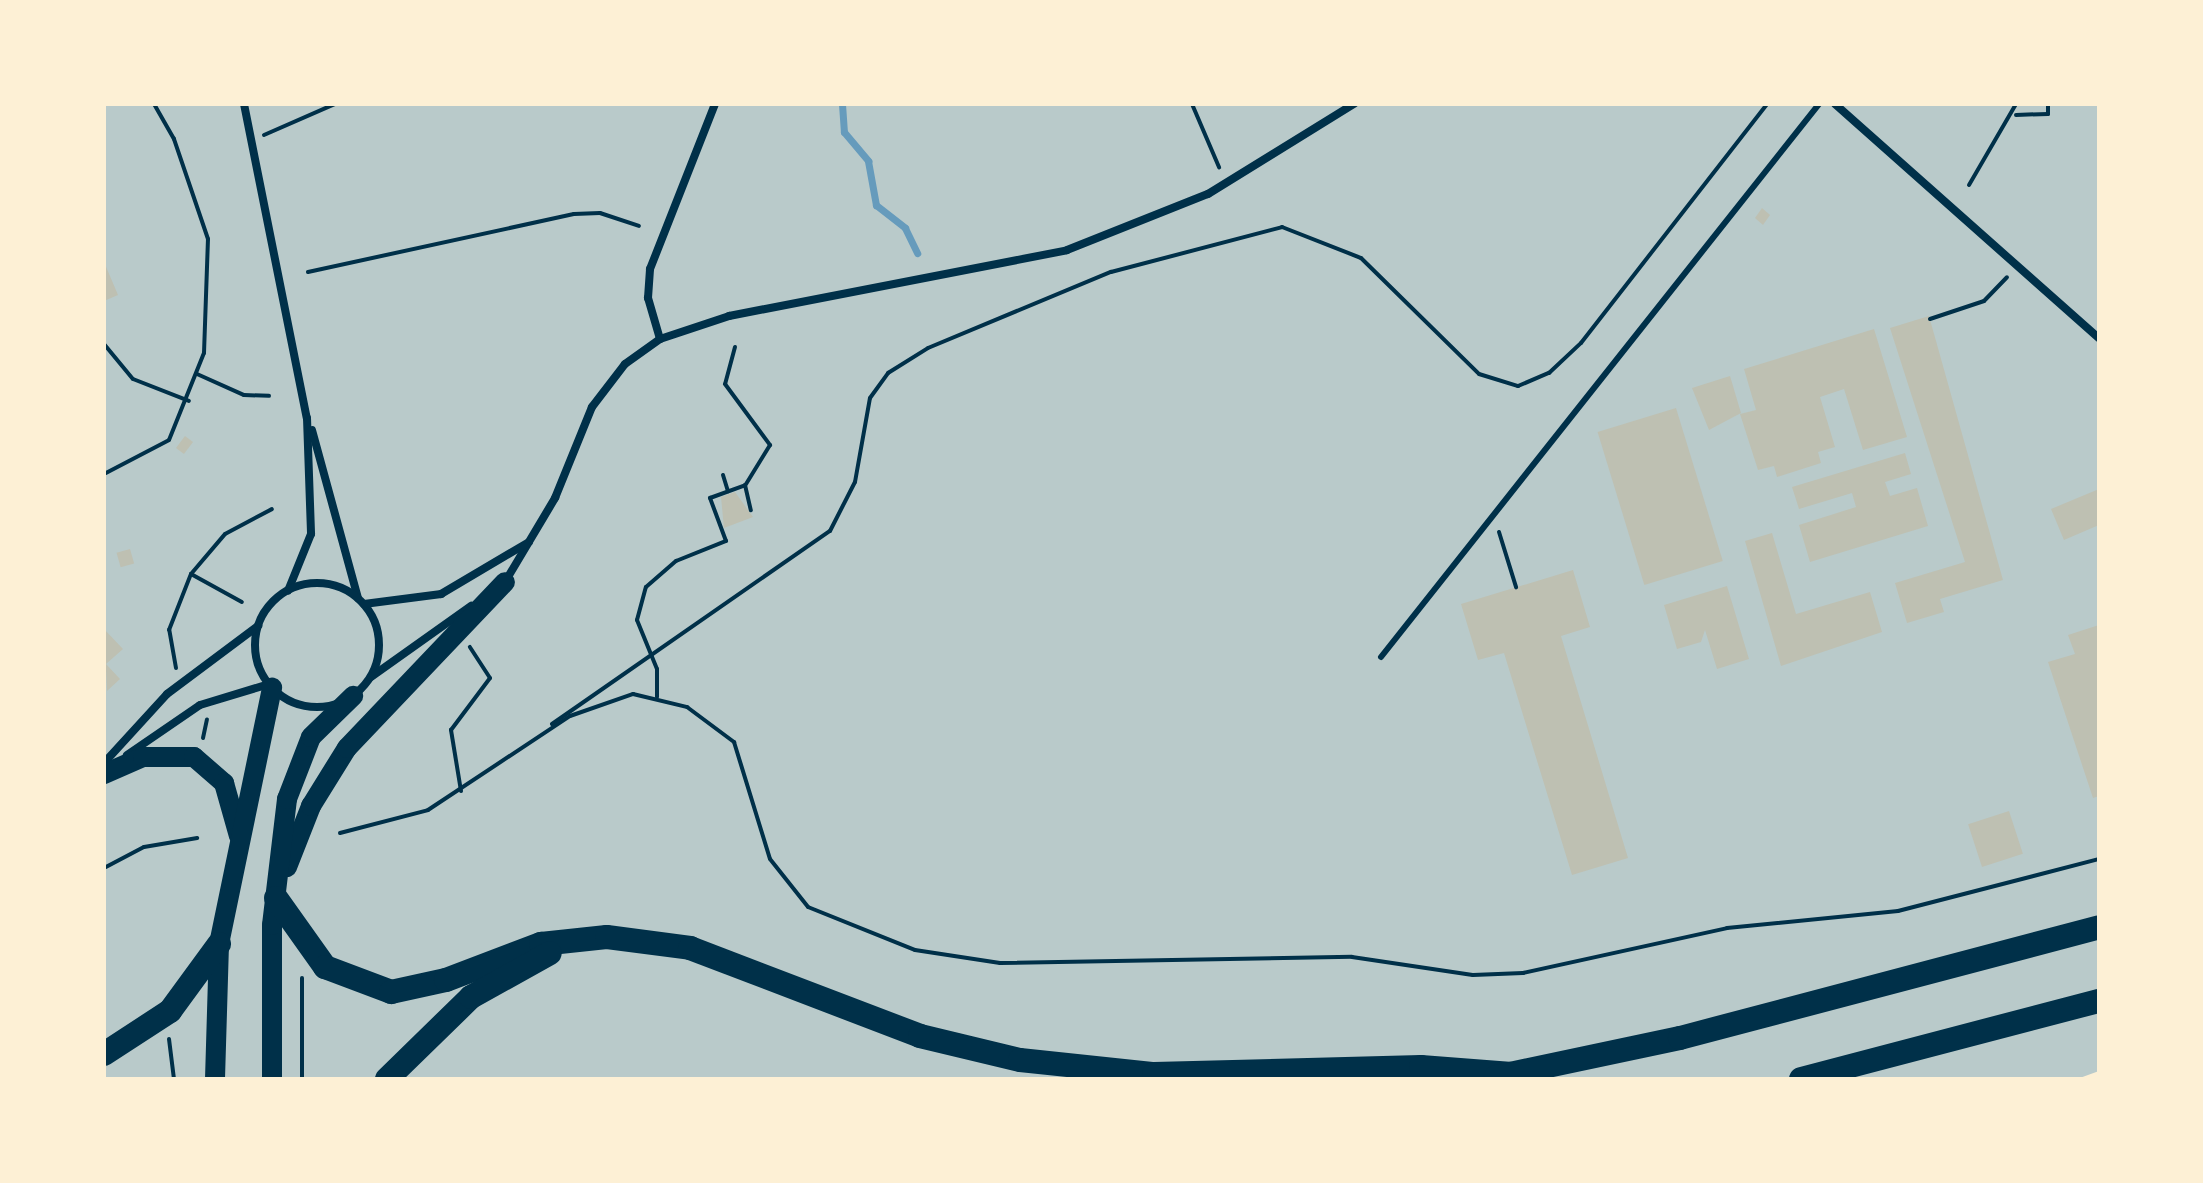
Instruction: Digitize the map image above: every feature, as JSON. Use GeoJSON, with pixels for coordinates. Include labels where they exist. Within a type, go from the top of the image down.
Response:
{"type":"FeatureCollection","features":[{"type":"Feature","properties":{"kind":"highway"},"geometry":{"type":"LineString","coordinates":[[276,898],[325,967],[391,992],[446,980],[541,944],[578,940],[690,948],[920,1036],[1020,1060],[1154,1074],[1421,1067],[1512,1074]]}},
{"type":"Feature","properties":{"kind":"highway"},"geometry":{"type":"LineString","coordinates":[[1482,1079],[1680,1038],[2099,927]]}},
{"type":"Feature","properties":{"kind":"highway"},"geometry":{"type":"LineString","coordinates":[[387,1079],[471,997],[578,940]]}},
{"type":"Feature","properties":{"kind":"highway"},"geometry":{"type":"LineString","coordinates":[[104,1054],[170,1011],[219,944]]}},
{"type":"Feature","properties":{"kind":"highway"},"geometry":{"type":"LineString","coordinates":[[1801,1079],[2099,1001]]}},
{"type":"Feature","properties":{"kind":"highway"},"geometry":{"type":"LineString","coordinates":[[1869,1079],[1968,1034]]}},
{"type":"Feature","properties":{"kind":"main road"},"geometry":{"type":"LineString","coordinates":[[276,898],[311,806],[347,748],[505,582]]}},
{"type":"Feature","properties":{"kind":"main road"},"geometry":{"type":"LineString","coordinates":[[215,1079],[219,944],[240,852],[270,685]]}},
{"type":"Feature","properties":{"kind":"main road"},"geometry":{"type":"LineString","coordinates":[[272,1079],[276,898],[287,799],[303,750],[353,696]]}},
{"type":"Feature","properties":{"kind":"main road"},"geometry":{"type":"LineString","coordinates":[[104,773],[164,754],[204,762],[231,796],[240,852]]}},
{"type":"Feature","properties":{"kind":"street"},"geometry":{"type":"LineString","coordinates":[[244,104],[307,418],[361,602],[380,641],[371,677]]}},
{"type":"Feature","properties":{"kind":"street"},"geometry":{"type":"LineString","coordinates":[[660,339],[648,298],[650,269],[715,104]]}},
{"type":"Feature","properties":{"kind":"street"},"geometry":{"type":"LineString","coordinates":[[259,625],[256,652],[270,685],[305,706],[353,696],[371,677],[505,582],[529,541],[592,407],[625,364],[660,339],[729,316],[1067,250],[1208,194],[1354,104]]}},
{"type":"Feature","properties":{"kind":"street"},"geometry":{"type":"LineString","coordinates":[[1835,104],[2099,338]]}},
{"type":"Feature","properties":{"kind":"street"},"geometry":{"type":"LineString","coordinates":[[104,763],[167,694],[259,625],[288,591],[311,534],[307,418]]}},
{"type":"Feature","properties":{"kind":"street"},"geometry":{"type":"LineString","coordinates":[[288,591],[325,584],[361,602],[441,594],[529,541]]}},
{"type":"Feature","properties":{"kind":"street"},"geometry":{"type":"LineString","coordinates":[[104,773],[200,705],[270,685]]}},
{"type":"Feature","properties":{"kind":"lane"},"geometry":{"type":"LineString","coordinates":[[1381,657],[1819,104]]}},
{"type":"Feature","properties":{"kind":"path"},"geometry":{"type":"LineString","coordinates":[[104,474],[169,440],[189,401],[197,374],[209,304],[208,239],[174,139],[154,104]]}},
{"type":"Feature","properties":{"kind":"path"},"geometry":{"type":"LineString","coordinates":[[279,133],[335,104]]}},
{"type":"Feature","properties":{"kind":"path"},"geometry":{"type":"LineString","coordinates":[[1192,104],[1219,167]]}},
{"type":"Feature","properties":{"kind":"path"},"geometry":{"type":"LineString","coordinates":[[340,833],[399,822],[461,791],[649,652],[792,563],[830,531],[855,482],[870,398],[888,373],[928,348],[1111,272],[1282,227],[1361,258],[1479,374],[1518,386],[1549,373],[1581,343],[1767,104]]}},
{"type":"Feature","properties":{"kind":"path"},"geometry":{"type":"LineString","coordinates":[[1969,185],[2016,115],[2016,104]]}},
{"type":"Feature","properties":{"kind":"path"},"geometry":{"type":"LineString","coordinates":[[2016,115],[2048,114],[2048,104]]}},
{"type":"Feature","properties":{"kind":"path"},"geometry":{"type":"LineString","coordinates":[[308,272],[574,214],[611,215],[639,226]]}},
{"type":"Feature","properties":{"kind":"path"},"geometry":{"type":"LineString","coordinates":[[1930,319],[1984,301],[2017,267]]}},
{"type":"Feature","properties":{"kind":"path"},"geometry":{"type":"LineString","coordinates":[[104,344],[133,379],[189,401]]}},
{"type":"Feature","properties":{"kind":"path"},"geometry":{"type":"LineString","coordinates":[[657,697],[649,652],[637,620],[646,587],[676,561],[726,541],[710,498],[745,485],[770,445],[725,384],[735,347]]}},
{"type":"Feature","properties":{"kind":"path"},"geometry":{"type":"LineString","coordinates":[[197,374],[244,395],[269,396]]}},
{"type":"Feature","properties":{"kind":"path"},"geometry":{"type":"LineString","coordinates":[[723,475],[728,491]]}},
{"type":"Feature","properties":{"kind":"path"},"geometry":{"type":"LineString","coordinates":[[745,485],[751,510]]}},
{"type":"Feature","properties":{"kind":"path"},"geometry":{"type":"LineString","coordinates":[[176,668],[169,630],[191,574],[225,534],[272,509]]}},
{"type":"Feature","properties":{"kind":"path"},"geometry":{"type":"LineString","coordinates":[[1494,515],[1516,587]]}},
{"type":"Feature","properties":{"kind":"path"},"geometry":{"type":"LineString","coordinates":[[191,574],[242,602]]}},
{"type":"Feature","properties":{"kind":"path"},"geometry":{"type":"LineString","coordinates":[[457,653],[469,646],[490,678],[451,730],[461,791]]}},
{"type":"Feature","properties":{"kind":"path"},"geometry":{"type":"LineString","coordinates":[[548,729],[605,699],[657,697],[704,716],[734,742],[770,859],[808,907],[915,950],[1000,963],[1352,957],[1473,975],[1523,973],[1727,928],[1898,911],[2099,859]]}},
{"type":"Feature","properties":{"kind":"path"},"geometry":{"type":"LineString","coordinates":[[200,743],[206,717]]}},
{"type":"Feature","properties":{"kind":"path"},"geometry":{"type":"LineString","coordinates":[[104,868],[144,847],[197,838]]}},
{"type":"Feature","properties":{"kind":"path"},"geometry":{"type":"LineString","coordinates":[[302,1079],[304,976]]}},
{"type":"Feature","properties":{"kind":"path"},"geometry":{"type":"LineString","coordinates":[[169,1039],[174,1079]]}},
{"type":"Feature","properties":{"kind":"shaded area"},"geometry":{"type":"Polygon","coordinates":[[[104,104],[2099,104],[2099,1071],[2077,1079],[104,1079],[104,104]]]}},
{"type":"Feature","properties":{"kind":"building"},"geometry":{"type":"Polygon","coordinates":[[[1762,208],[1770,215],[1763,225],[1755,218],[1762,208]]]}},
{"type":"Feature","properties":{"kind":"building"},"geometry":{"type":"Polygon","coordinates":[[[104,262],[118,295],[104,301],[104,262]]]}},
{"type":"Feature","properties":{"kind":"building"},"geometry":{"type":"Polygon","coordinates":[[[1929,316],[2003,580],[1940,599],[1944,612],[1907,623],[1895,583],[1965,562],[1890,328],[1929,316]]]}},
{"type":"Feature","properties":{"kind":"building"},"geometry":{"type":"Polygon","coordinates":[[[1874,329],[1907,437],[1863,450],[1844,389],[1820,397],[1835,447],[1818,452],[1821,463],[1777,477],[1774,466],[1758,470],[1740,414],[1756,410],[1744,369],[1874,329]]]}},
{"type":"Feature","properties":{"kind":"building"},"geometry":{"type":"Polygon","coordinates":[[[1730,376],[1741,413],[1709,430],[1692,388],[1730,376]]]}},
{"type":"Feature","properties":{"kind":"building"},"geometry":{"type":"Polygon","coordinates":[[[1676,408],[1723,561],[1644,585],[1598,432],[1676,408]]]}},
{"type":"Feature","properties":{"kind":"building"},"geometry":{"type":"Polygon","coordinates":[[[185,436],[193,442],[184,454],[176,448],[185,436]]]}},
{"type":"Feature","properties":{"kind":"building"},"geometry":{"type":"Polygon","coordinates":[[[1905,453],[1911,474],[1885,482],[1890,496],[1917,488],[1928,526],[1810,562],[1799,525],[1856,507],[1852,493],[1799,509],[1792,487],[1905,453]]]}},
{"type":"Feature","properties":{"kind":"building"},"geometry":{"type":"Polygon","coordinates":[[[2099,489],[2099,525],[2064,540],[2051,509],[2099,489]]]}},
{"type":"Feature","properties":{"kind":"building"},"geometry":{"type":"Polygon","coordinates":[[[735,492],[753,517],[724,528],[721,497],[735,492]]]}},
{"type":"Feature","properties":{"kind":"building"},"geometry":{"type":"Polygon","coordinates":[[[1772,533],[1796,614],[1870,592],[1882,632],[1781,666],[1745,541],[1772,533]]]}},
{"type":"Feature","properties":{"kind":"building"},"geometry":{"type":"Polygon","coordinates":[[[130,549],[134,563],[121,567],[117,553],[130,549]]]}},
{"type":"Feature","properties":{"kind":"building"},"geometry":{"type":"Polygon","coordinates":[[[1573,570],[1590,627],[1561,636],[1628,858],[1572,875],[1504,653],[1478,660],[1461,604],[1573,570]]]}},
{"type":"Feature","properties":{"kind":"building"},"geometry":{"type":"Polygon","coordinates":[[[1727,586],[1749,659],[1717,669],[1705,630],[1701,642],[1677,649],[1664,605],[1727,586]]]}},
{"type":"Feature","properties":{"kind":"building"},"geometry":{"type":"Polygon","coordinates":[[[2099,625],[2099,796],[2093,798],[2048,662],[2075,654],[2068,635],[2099,625]]]}},
{"type":"Feature","properties":{"kind":"building"},"geometry":{"type":"Polygon","coordinates":[[[104,629],[123,649],[106,664],[120,679],[107,691],[104,629]]]}},
{"type":"Feature","properties":{"kind":"building"},"geometry":{"type":"Polygon","coordinates":[[[2009,811],[2023,854],[1982,867],[1968,824],[2009,811]]]}},
{"type":"Feature","properties":{"kind":"waterway"},"geometry":{"type":"LineString","coordinates":[[842,104],[844,132],[868,161],[876,205],[905,228],[917,253]]}}]}
